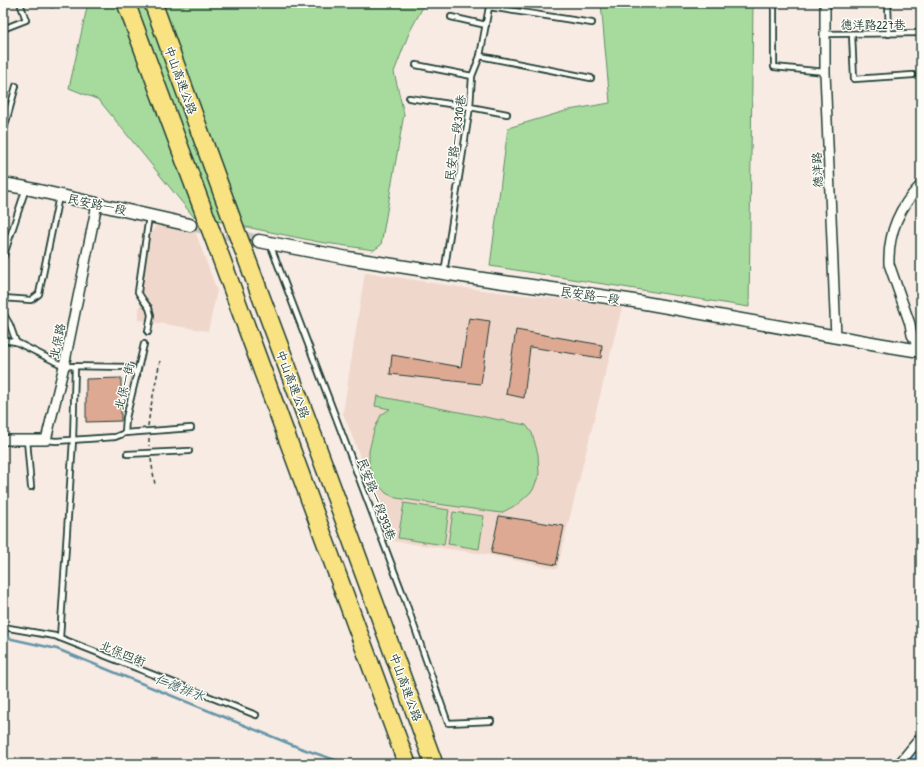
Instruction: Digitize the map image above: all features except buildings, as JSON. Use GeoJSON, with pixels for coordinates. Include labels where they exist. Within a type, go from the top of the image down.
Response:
{"type":"FeatureCollection","features":[{"type":"Feature","properties":{"kind":"highway","name":"中山高速公路"},"geometry":{"type":"LineString","coordinates":[[126,3],[407,764]]}},
{"type":"Feature","properties":{"kind":"highway","name":"中山高速公路"},"geometry":{"type":"LineString","coordinates":[[153,3],[434,764]]}},
{"type":"Feature","properties":{"kind":"street","name":"德洋路"},"geometry":{"type":"LineString","coordinates":[[825,3],[825,72],[836,337]]}},
{"type":"Feature","properties":{"kind":"street","name":"民安路一段"},"geometry":{"type":"LineString","coordinates":[[3,184],[190,225]]}},
{"type":"Feature","properties":{"kind":"street"},"geometry":{"type":"LineString","coordinates":[[921,185],[906,202],[900,212],[890,241],[889,255],[889,264],[910,324],[912,336],[921,350],[921,353]]}},
{"type":"Feature","properties":{"kind":"street","name":"北保路"},"geometry":{"type":"LineString","coordinates":[[46,440],[64,366],[97,204]]}},
{"type":"Feature","properties":{"kind":"street","name":"民安路一段"},"geometry":{"type":"LineString","coordinates":[[264,242],[444,274],[628,300],[836,337],[921,350]]}},
{"type":"Feature","properties":{"kind":"street"},"geometry":{"type":"LineString","coordinates":[[3,440],[46,440]]}},
{"type":"Feature","properties":{"kind":"street"},"geometry":{"type":"LineString","coordinates":[[899,764],[921,737]]}},
{"type":"Feature","properties":{"kind":"lane"},"geometry":{"type":"LineString","coordinates":[[3,29],[26,20],[20,3]]}},
{"type":"Feature","properties":{"kind":"lane"},"geometry":{"type":"LineString","coordinates":[[774,3],[774,67],[825,72]]}},
{"type":"Feature","properties":{"kind":"lane"},"geometry":{"type":"LineString","coordinates":[[888,3],[889,34]]}},
{"type":"Feature","properties":{"kind":"lane","name":"民安路一段310巷"},"geometry":{"type":"LineString","coordinates":[[444,274],[470,107],[472,76],[480,56],[489,7],[592,23]]}},
{"type":"Feature","properties":{"kind":"lane"},"geometry":{"type":"LineString","coordinates":[[451,17],[486,24]]}},
{"type":"Feature","properties":{"kind":"lane","name":"德洋路227巷"},"geometry":{"type":"LineString","coordinates":[[826,34],[921,33]]}},
{"type":"Feature","properties":{"kind":"lane"},"geometry":{"type":"LineString","coordinates":[[852,34],[854,79],[913,75]]}},
{"type":"Feature","properties":{"kind":"lane"},"geometry":{"type":"LineString","coordinates":[[480,56],[591,78]]}},
{"type":"Feature","properties":{"kind":"lane"},"geometry":{"type":"LineString","coordinates":[[416,65],[472,76]]}},
{"type":"Feature","properties":{"kind":"lane"},"geometry":{"type":"LineString","coordinates":[[3,133],[16,86]]}},
{"type":"Feature","properties":{"kind":"lane"},"geometry":{"type":"LineString","coordinates":[[409,98],[508,114]]}},
{"type":"Feature","properties":{"kind":"lane"},"geometry":{"type":"LineString","coordinates":[[3,258],[26,188]]}},
{"type":"Feature","properties":{"kind":"lane"},"geometry":{"type":"LineString","coordinates":[[3,298],[31,300],[39,294],[59,196]]}},
{"type":"Feature","properties":{"kind":"lane"},"geometry":{"type":"LineString","coordinates":[[148,332],[151,315],[150,308],[138,292],[149,216]]}},
{"type":"Feature","properties":{"kind":"lane","name":"民安路一段393巷"},"geometry":{"type":"LineString","coordinates":[[264,242],[404,597],[448,723],[491,721]]}},
{"type":"Feature","properties":{"kind":"lane"},"geometry":{"type":"LineString","coordinates":[[3,313],[10,325],[16,342]]}},
{"type":"Feature","properties":{"kind":"lane"},"geometry":{"type":"LineString","coordinates":[[3,340],[16,342],[64,366],[131,367],[137,375]]}},
{"type":"Feature","properties":{"kind":"lane","name":"北保一街"},"geometry":{"type":"LineString","coordinates":[[125,433],[126,418],[144,344]]}},
{"type":"Feature","properties":{"kind":"lane"},"geometry":{"type":"LineString","coordinates":[[60,638],[73,440],[75,366]]}},
{"type":"Feature","properties":{"kind":"lane"},"geometry":{"type":"LineString","coordinates":[[46,440],[56,442],[115,437],[125,433],[191,428]]}},
{"type":"Feature","properties":{"kind":"lane"},"geometry":{"type":"LineString","coordinates":[[27,440],[31,487]]}},
{"type":"Feature","properties":{"kind":"lane"},"geometry":{"type":"LineString","coordinates":[[127,454],[189,451]]}},
{"type":"Feature","properties":{"kind":"lane","name":"北保四街"},"geometry":{"type":"LineString","coordinates":[[3,627],[55,636],[256,715]]}},
{"type":"Feature","properties":{"kind":"path"},"geometry":{"type":"LineString","coordinates":[[155,485],[148,431],[150,411],[160,361]]}},
{"type":"Feature","properties":{"kind":"shaded area"},"geometry":{"type":"Polygon","coordinates":[[[159,220],[195,231],[217,291],[208,331],[139,320],[149,237],[159,220]]]}},
{"type":"Feature","properties":{"kind":"shaded area"},"geometry":{"type":"Polygon","coordinates":[[[365,272],[465,288],[622,307],[557,569],[484,554],[393,541],[343,413],[365,272]]]}},
{"type":"Feature","properties":{"kind":"green space"},"geometry":{"type":"Polygon","coordinates":[[[88,3],[425,3],[409,33],[394,72],[404,114],[381,245],[374,250],[319,242],[193,216],[99,100],[69,88],[88,3]]]}},
{"type":"Feature","properties":{"kind":"green space"},"geometry":{"type":"Polygon","coordinates":[[[601,3],[753,3],[749,307],[490,266],[508,128],[569,110],[610,103],[601,3]]]}},
{"type":"Feature","properties":{"kind":"green space"},"geometry":{"type":"Polygon","coordinates":[[[377,396],[526,425],[532,433],[538,454],[539,474],[533,490],[518,504],[501,513],[396,498],[386,493],[377,483],[369,466],[369,451],[374,430],[381,415],[390,409],[375,406],[377,396]]]}},
{"type":"Feature","properties":{"kind":"green space"},"geometry":{"type":"Polygon","coordinates":[[[404,503],[449,510],[444,545],[398,538],[404,503]]]}},
{"type":"Feature","properties":{"kind":"green space"},"geometry":{"type":"Polygon","coordinates":[[[453,512],[484,516],[479,549],[448,544],[453,512]]]}},
{"type":"Feature","properties":{"kind":"water"},"geometry":{"type":"Polygon","coordinates":[[[921,206],[921,245],[917,213],[921,206]]]}},
{"type":"Feature","properties":{"kind":"water"},"geometry":{"type":"Polygon","coordinates":[[[921,736],[921,764],[899,764],[921,736]]]}},
{"type":"Feature","properties":{"kind":"waterway","name":"仁德排水"},"geometry":{"type":"LineString","coordinates":[[3,637],[57,649],[300,748],[347,764]]}},
{"type":"Feature","properties":{"kind":"tunnel"},"geometry":{"type":"LineString","coordinates":[[190,225],[259,241]]}}]}
